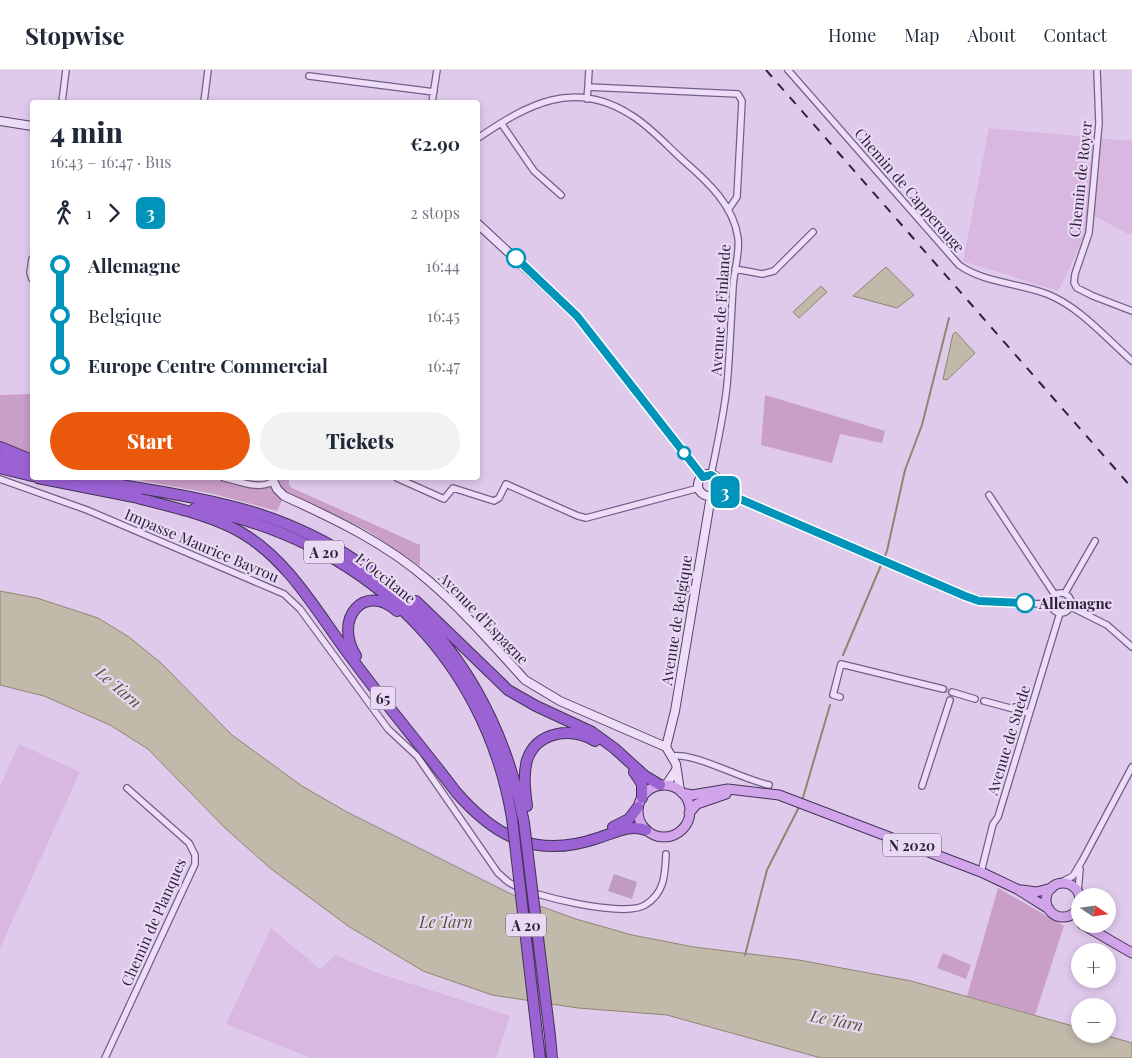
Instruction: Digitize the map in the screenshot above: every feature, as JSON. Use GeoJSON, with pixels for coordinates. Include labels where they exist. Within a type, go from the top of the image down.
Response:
{"type":"FeatureCollection","features":[{"type":"Feature","properties":{"kind":"highway"},"geometry":{"type":"LineString","coordinates":[[0,447],[30,459]]}},
{"type":"Feature","properties":{"kind":"highway"},"geometry":{"type":"LineString","coordinates":[[0,458],[30,466]]}},
{"type":"Feature","properties":{"kind":"highway"},"geometry":{"type":"LineString","coordinates":[[0,468],[30,476]]}},
{"type":"Feature","properties":{"kind":"highway","name":"L'Occitane"},"geometry":{"type":"LineString","coordinates":[[48,480],[206,510],[264,525],[330,555],[388,595],[423,630],[454,671],[488,732],[503,779],[512,818],[540,1058]]}},
{"type":"Feature","properties":{"kind":"highway","name":"L'Occitane"},"geometry":{"type":"LineString","coordinates":[[92,480],[213,502],[267,517],[308,533],[361,564],[388,584],[434,628],[475,686],[506,751],[527,824]]}},
{"type":"Feature","properties":{"kind":"highway"},"geometry":{"type":"LineString","coordinates":[[109,480],[146,490]]}},
{"type":"Feature","properties":{"kind":"highway","name":"65"},"geometry":{"type":"LineString","coordinates":[[134,497],[215,520],[242,533],[267,550],[291,577],[354,663],[456,792],[473,812],[496,830],[523,843],[550,847],[580,844],[632,827],[646,830]]}},
{"type":"Feature","properties":{"kind":"highway"},"geometry":{"type":"LineString","coordinates":[[361,564],[395,583],[435,618],[482,667],[508,690],[536,706],[592,732],[614,748],[645,776],[663,785]]}},
{"type":"Feature","properties":{"kind":"highway","name":"65"},"geometry":{"type":"LineString","coordinates":[[454,671],[404,618],[388,604],[381,602],[365,603],[351,613],[347,630],[350,647],[462,792],[477,809],[499,826],[523,838],[563,841],[582,837],[621,824],[629,819],[640,802]]}},
{"type":"Feature","properties":{"kind":"highway"},"geometry":{"type":"LineString","coordinates":[[527,824],[524,775],[527,760],[532,749],[556,734],[581,734],[602,745],[637,775],[642,784],[640,802]]}},
{"type":"Feature","properties":{"kind":"highway","name":"A 20"},"geometry":{"type":"LineString","coordinates":[[527,824],[552,1058]]}},
{"type":"Feature","properties":{"kind":"main road"},"geometry":{"type":"LineString","coordinates":[[663,785],[681,792],[688,802],[690,813],[685,826],[674,835],[662,837],[646,830],[640,822],[640,802],[650,790],[663,785]]}},
{"type":"Feature","properties":{"kind":"main road","name":"N 2020"},"geometry":{"type":"LineString","coordinates":[[681,792],[692,795],[719,790],[741,790],[779,794],[981,872],[1017,889]]}},
{"type":"Feature","properties":{"kind":"main road","name":"N 2020"},"geometry":{"type":"LineString","coordinates":[[690,813],[703,802],[741,790]]}},
{"type":"Feature","properties":{"kind":"main road"},"geometry":{"type":"LineString","coordinates":[[1017,889],[1036,892],[1055,886],[1072,885],[1075,888]]}},
{"type":"Feature","properties":{"kind":"main road"},"geometry":{"type":"LineString","coordinates":[[1049,909],[1047,896],[1055,886]]}},
{"type":"Feature","properties":{"kind":"main road"},"geometry":{"type":"LineString","coordinates":[[1017,889],[1061,916],[1071,920]]}},
{"type":"Feature","properties":{"kind":"main road"},"geometry":{"type":"LineString","coordinates":[[1061,916],[1071,914]]}},
{"type":"Feature","properties":{"kind":"main road"},"geometry":{"type":"LineString","coordinates":[[1098,933],[1132,953]]}},
{"type":"Feature","properties":{"kind":"street"},"geometry":{"type":"LineString","coordinates":[[62,100],[66,70]]}},
{"type":"Feature","properties":{"kind":"street"},"geometry":{"type":"LineString","coordinates":[[204,100],[208,70]]}},
{"type":"Feature","properties":{"kind":"street"},"geometry":{"type":"LineString","coordinates":[[432,100],[436,70]]}},
{"type":"Feature","properties":{"kind":"street"},"geometry":{"type":"LineString","coordinates":[[587,99],[589,70]]}},
{"type":"Feature","properties":{"kind":"street","name":"Chemin de Capperouge"},"geometry":{"type":"LineString","coordinates":[[788,70],[959,265],[974,273],[1047,294],[1065,302],[1132,361]]}},
{"type":"Feature","properties":{"kind":"street","name":"Chemin de Royer"},"geometry":{"type":"LineString","coordinates":[[1098,70],[1098,123],[1089,233],[1075,274],[1074,283],[1077,288],[1093,296],[1132,311]]}},
{"type":"Feature","properties":{"kind":"street"},"geometry":{"type":"LineString","coordinates":[[309,76],[434,92]]}},
{"type":"Feature","properties":{"kind":"street"},"geometry":{"type":"LineString","coordinates":[[588,87],[738,94],[742,101],[737,197],[728,210]]}},
{"type":"Feature","properties":{"kind":"street","name":"Avenue de Finlande"},"geometry":{"type":"LineString","coordinates":[[480,137],[527,107],[545,101],[561,98],[587,99],[602,102],[631,115],[707,181],[728,210],[735,224],[738,237],[727,386],[707,476]]}},
{"type":"Feature","properties":{"kind":"street"},"geometry":{"type":"LineString","coordinates":[[0,121],[30,126]]}},
{"type":"Feature","properties":{"kind":"street"},"geometry":{"type":"LineString","coordinates":[[501,123],[534,171],[561,195]]}},
{"type":"Feature","properties":{"kind":"street"},"geometry":{"type":"LineString","coordinates":[[480,226],[577,316],[707,476],[719,480],[719,490]]}},
{"type":"Feature","properties":{"kind":"street"},"geometry":{"type":"LineString","coordinates":[[735,269],[762,274],[774,271],[813,232]]}},
{"type":"Feature","properties":{"kind":"street"},"geometry":{"type":"LineString","coordinates":[[707,476],[699,482],[699,488],[705,496],[711,496],[719,490]]}},
{"type":"Feature","properties":{"kind":"street","name":"Impasse Maurice Bayrou"},"geometry":{"type":"LineString","coordinates":[[0,479],[87,510],[284,594],[300,609],[388,729],[418,756],[498,873],[510,884],[564,902],[609,909],[644,906],[657,894],[664,882],[666,854]]}},
{"type":"Feature","properties":{"kind":"street"},"geometry":{"type":"LineString","coordinates":[[232,480],[257,486],[273,480]]}},
{"type":"Feature","properties":{"kind":"street","name":"Avenue d'Espagne"},"geometry":{"type":"LineString","coordinates":[[273,480],[284,496],[338,521],[376,542],[428,580],[469,619],[525,680],[560,701],[666,747]]}},
{"type":"Feature","properties":{"kind":"street"},"geometry":{"type":"LineString","coordinates":[[401,480],[444,499],[450,490],[458,488],[494,501],[499,498],[506,484],[586,518],[699,488]]}},
{"type":"Feature","properties":{"kind":"street"},"geometry":{"type":"LineString","coordinates":[[719,490],[979,601],[1051,604]]}},
{"type":"Feature","properties":{"kind":"street"},"geometry":{"type":"LineString","coordinates":[[989,495],[1055,595]]}},
{"type":"Feature","properties":{"kind":"street","name":"Avenue de Belgique"},"geometry":{"type":"LineString","coordinates":[[666,747],[675,711],[711,496]]}},
{"type":"Feature","properties":{"kind":"street"},"geometry":{"type":"LineString","coordinates":[[1055,595],[1065,593],[1095,541]]}},
{"type":"Feature","properties":{"kind":"street"},"geometry":{"type":"LineString","coordinates":[[1051,604],[1054,610],[1060,613],[1068,611],[1071,607],[1071,600],[1065,593]]}},
{"type":"Feature","properties":{"kind":"street"},"geometry":{"type":"LineString","coordinates":[[1051,604],[1055,595]]}},
{"type":"Feature","properties":{"kind":"street"},"geometry":{"type":"LineString","coordinates":[[1071,607],[1107,625],[1132,647]]}},
{"type":"Feature","properties":{"kind":"street","name":"Avenue de Suède"},"geometry":{"type":"LineString","coordinates":[[981,872],[993,824],[998,817],[1060,613]]}},
{"type":"Feature","properties":{"kind":"street"},"geometry":{"type":"LineString","coordinates":[[840,697],[832,695],[841,664],[943,690]]}},
{"type":"Feature","properties":{"kind":"street"},"geometry":{"type":"LineString","coordinates":[[952,692],[976,699]]}},
{"type":"Feature","properties":{"kind":"street"},"geometry":{"type":"LineString","coordinates":[[922,786],[950,700]]}},
{"type":"Feature","properties":{"kind":"street"},"geometry":{"type":"LineString","coordinates":[[984,701],[1029,713]]}},
{"type":"Feature","properties":{"kind":"street"},"geometry":{"type":"LineString","coordinates":[[666,747],[672,756],[681,792]]}},
{"type":"Feature","properties":{"kind":"street"},"geometry":{"type":"LineString","coordinates":[[672,756],[686,756],[730,773],[769,785]]}},
{"type":"Feature","properties":{"kind":"street"},"geometry":{"type":"LineString","coordinates":[[1055,886],[1073,876],[1132,767]]}},
{"type":"Feature","properties":{"kind":"street"},"geometry":{"type":"LineString","coordinates":[[663,785],[676,770]]}},
{"type":"Feature","properties":{"kind":"street","name":"Chemin de Planques"},"geometry":{"type":"LineString","coordinates":[[105,1058],[195,864],[195,855],[189,843],[127,788]]}},
{"type":"Feature","properties":{"kind":"street"},"geometry":{"type":"LineString","coordinates":[[1078,888],[1078,874],[1082,861]]}},
{"type":"Feature","properties":{"kind":"shaded area"},"geometry":{"type":"Polygon","coordinates":[[[989,128],[1132,141],[1132,234],[1130,235],[1095,216],[1058,291],[963,261],[989,128]]]}},
{"type":"Feature","properties":{"kind":"shaded area"},"geometry":{"type":"Polygon","coordinates":[[[30,394],[30,460],[0,453],[0,395],[30,394]]]}},
{"type":"Feature","properties":{"kind":"shaded area"},"geometry":{"type":"Polygon","coordinates":[[[765,395],[885,431],[882,443],[840,434],[832,463],[761,445],[765,395]]]}},
{"type":"Feature","properties":{"kind":"shaded area"},"geometry":{"type":"Polygon","coordinates":[[[138,480],[232,480],[257,486],[273,482],[284,496],[277,511],[214,494],[138,480]]]}},
{"type":"Feature","properties":{"kind":"shaded area"},"geometry":{"type":"Polygon","coordinates":[[[277,480],[289,480],[289,485],[292,488],[420,545],[420,566],[368,531],[283,490],[278,485],[277,480]]]}},
{"type":"Feature","properties":{"kind":"shaded area"},"geometry":{"type":"Polygon","coordinates":[[[19,744],[80,772],[0,948],[0,786],[19,744]]]}},
{"type":"Feature","properties":{"kind":"shaded area"},"geometry":{"type":"Polygon","coordinates":[[[614,874],[637,882],[632,899],[608,891],[614,874]]]}},
{"type":"Feature","properties":{"kind":"shaded area"},"geometry":{"type":"Polygon","coordinates":[[[998,888],[1064,926],[1035,1015],[967,996],[998,888]]]}},
{"type":"Feature","properties":{"kind":"shaded area"},"geometry":{"type":"Polygon","coordinates":[[[271,928],[320,969],[336,955],[372,971],[510,1016],[496,1058],[311,1058],[226,1024],[271,928]]]}},
{"type":"Feature","properties":{"kind":"shaded area"},"geometry":{"type":"Polygon","coordinates":[[[943,953],[971,965],[966,979],[937,968],[943,953]]]}},
{"type":"Feature","properties":{"kind":"water"},"geometry":{"type":"Polygon","coordinates":[[[886,267],[914,295],[897,308],[853,296],[886,267]]]}},
{"type":"Feature","properties":{"kind":"water"},"geometry":{"type":"Polygon","coordinates":[[[821,286],[827,292],[799,318],[793,312],[821,286]]]}},
{"type":"Feature","properties":{"kind":"water"},"geometry":{"type":"Polygon","coordinates":[[[956,332],[975,353],[947,380],[943,379],[953,334],[956,332]]]}},
{"type":"Feature","properties":{"kind":"water","name":"Le Tarn"},"geometry":{"type":"Polygon","coordinates":[[[0,591],[37,598],[98,618],[129,637],[161,663],[232,735],[302,786],[347,812],[523,900],[576,919],[632,935],[694,947],[799,960],[911,981],[1071,1025],[1071,1043],[1116,1043],[1116,1038],[1132,1043],[1132,1058],[821,1058],[667,1015],[578,1008],[492,995],[423,971],[348,926],[270,868],[225,828],[148,749],[110,725],[44,696],[0,685],[0,591]]]}},
{"type":"Feature","properties":{"kind":"waterway"},"geometry":{"type":"LineString","coordinates":[[843,655],[887,551],[905,470],[922,425],[949,318]]}},
{"type":"Feature","properties":{"kind":"waterway"},"geometry":{"type":"LineString","coordinates":[[802,801],[830,705]]}},
{"type":"Feature","properties":{"kind":"waterway"},"geometry":{"type":"LineString","coordinates":[[745,955],[767,870],[800,805]]}},
{"type":"Feature","properties":{"kind":"tunnel"},"geometry":{"type":"LineString","coordinates":[[943,689],[952,692],[950,700]]}},
{"type":"Feature","properties":{"kind":"railway"},"geometry":{"type":"LineString","coordinates":[[766,70],[1132,488]]}},
{"type":"Feature","properties":{"kind":"bus line","name":"3"},"geometry":{"type":"LineString","coordinates":[[516,258],[568,305],[703,477],[711,475],[719,480],[719,490],[965,596],[979,601],[995,603],[1025,603]]}},
{"type":"Feature","properties":{"kind":"place","name":"Allemagne"},"geometry":{"type":"Point","coordinates":[1025,603]}}]}
